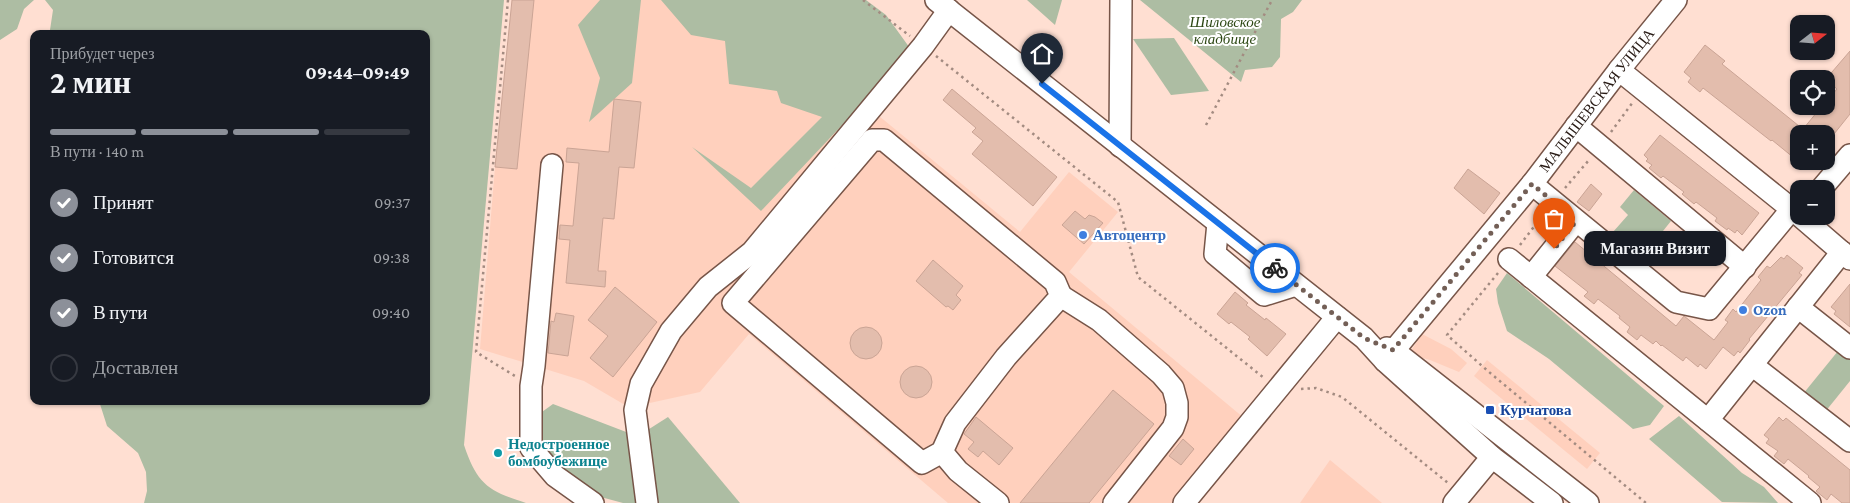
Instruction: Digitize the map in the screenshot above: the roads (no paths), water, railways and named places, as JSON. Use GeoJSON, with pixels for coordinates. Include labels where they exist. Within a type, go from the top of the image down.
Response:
{"type":"FeatureCollection","features":[{"type":"Feature","properties":{"kind":"street"},"geometry":{"type":"LineString","coordinates":[[1120,146],[1121,0]]}},
{"type":"Feature","properties":{"kind":"street","name":"МАЛЫШЕВСКАЯ УЛИЦА"},"geometry":{"type":"LineString","coordinates":[[1389,356],[1532,184],[1676,0]]}},
{"type":"Feature","properties":{"kind":"street"},"geometry":{"type":"LineString","coordinates":[[648,503],[635,410],[641,384],[671,331],[708,287],[752,252],[918,43],[942,5],[1364,338],[1588,503]]}},
{"type":"Feature","properties":{"kind":"street"},"geometry":{"type":"LineString","coordinates":[[1620,70],[1790,208]]}},
{"type":"Feature","properties":{"kind":"street"},"geometry":{"type":"LineString","coordinates":[[1576,126],[1745,267]]}},
{"type":"Feature","properties":{"kind":"street"},"geometry":{"type":"LineString","coordinates":[[1061,296],[1006,357],[956,423],[942,452],[922,464],[733,303],[872,140],[884,140],[1055,282],[1061,296],[1099,320],[1161,374],[1173,388],[1178,417],[1173,428],[1114,503]]}},
{"type":"Feature","properties":{"kind":"street"},"geometry":{"type":"LineString","coordinates":[[1829,180],[1850,155]]}},
{"type":"Feature","properties":{"kind":"street"},"geometry":{"type":"LineString","coordinates":[[552,165],[531,386],[531,448],[554,476],[593,503]]}},
{"type":"Feature","properties":{"kind":"street"},"geometry":{"type":"LineString","coordinates":[[1532,184],[1676,302],[1709,309],[1745,267],[1790,221]]}},
{"type":"Feature","properties":{"kind":"street"},"geometry":{"type":"LineString","coordinates":[[1531,278],[1576,221]]}},
{"type":"Feature","properties":{"kind":"street"},"geometry":{"type":"LineString","coordinates":[[1708,420],[1798,307],[1846,255],[1810,225]]}},
{"type":"Feature","properties":{"kind":"street"},"geometry":{"type":"LineString","coordinates":[[1508,259],[1810,503]]}},
{"type":"Feature","properties":{"kind":"street"},"geometry":{"type":"LineString","coordinates":[[1798,307],[1850,348]]}},
{"type":"Feature","properties":{"kind":"street"},"geometry":{"type":"LineString","coordinates":[[1184,503],[1337,317]]}},
{"type":"Feature","properties":{"kind":"street"},"geometry":{"type":"LineString","coordinates":[[1389,356],[1492,457],[1552,503]]}},
{"type":"Feature","properties":{"kind":"street"},"geometry":{"type":"LineString","coordinates":[[1752,365],[1850,441]]}},
{"type":"Feature","properties":{"kind":"street"},"geometry":{"type":"LineString","coordinates":[[942,452],[958,471],[998,503]]}},
{"type":"Feature","properties":{"kind":"street"},"geometry":{"type":"LineString","coordinates":[[1458,498],[1492,457]]}},
{"type":"Feature","properties":{"kind":"place","name":"Автоцентр"},"geometry":{"type":"Point","coordinates":[1083,235]}},
{"type":"Feature","properties":{"kind":"place","name":"Магазин Визит"},"geometry":{"type":"Point","coordinates":[1554,249]}},
{"type":"Feature","properties":{"kind":"place","name":"Ozon"},"geometry":{"type":"Point","coordinates":[1743,310]}},
{"type":"Feature","properties":{"kind":"place","name":"Курчатова"},"geometry":{"type":"Point","coordinates":[1490,410]}},
{"type":"Feature","properties":{"kind":"place","name":"Недостроенное бомбоубежище"},"geometry":{"type":"Point","coordinates":[498,453]}},
{"type":"Feature","properties":{"kind":"park label","name":"Шиловское кладбище"},"geometry":{"type":"Point","coordinates":[1225,30]}}]}
